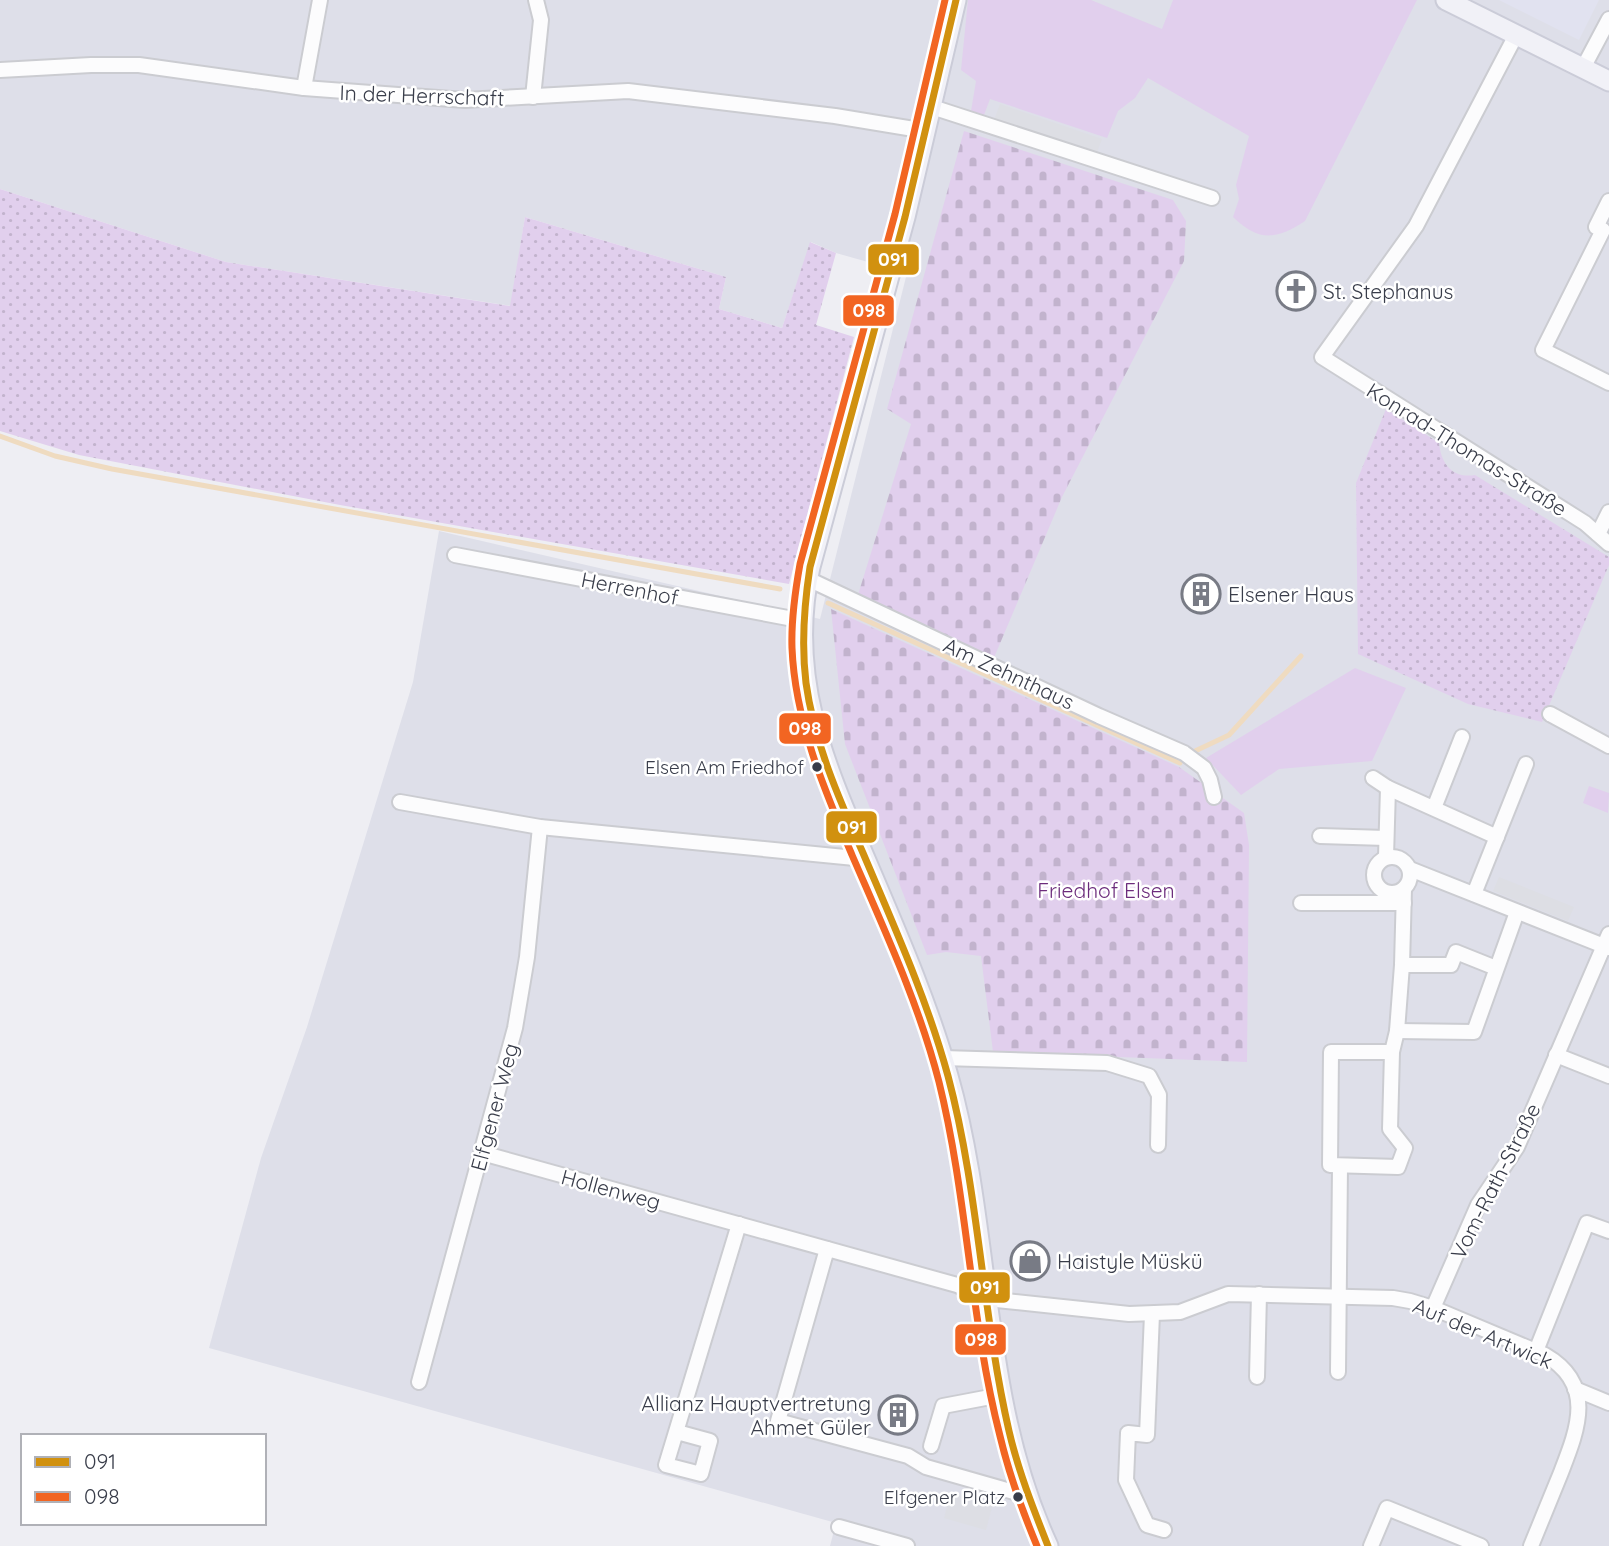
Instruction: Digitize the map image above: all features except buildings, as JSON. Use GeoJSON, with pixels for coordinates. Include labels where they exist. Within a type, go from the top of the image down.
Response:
{"type":"FeatureCollection","features":[{"type":"Feature","properties":{"kind":"street"},"geometry":{"type":"LineString","coordinates":[[304,88],[320,0]]}},
{"type":"Feature","properties":{"kind":"street"},"geometry":{"type":"LineString","coordinates":[[533,97],[541,20],[536,0]]}},
{"type":"Feature","properties":{"kind":"street"},"geometry":{"type":"LineString","coordinates":[[956,0],[926,131],[808,579],[804,621],[806,679],[819,743],[830,778],[908,961],[943,1058],[969,1167],[1010,1442],[1046,1545]]}},
{"type":"Feature","properties":{"kind":"street"},"geometry":{"type":"LineString","coordinates":[[1446,0],[1609,81]]}},
{"type":"Feature","properties":{"kind":"street"},"geometry":{"type":"LineString","coordinates":[[1583,68],[1609,19]]}},
{"type":"Feature","properties":{"kind":"street","name":"Konrad-Thomas-Straße"},"geometry":{"type":"LineString","coordinates":[[1516,35],[1416,226],[1322,357],[1585,523],[1604,539]]}},
{"type":"Feature","properties":{"kind":"street","name":"In der Herrschaft"},"geometry":{"type":"LineString","coordinates":[[0,70],[139,65],[304,88],[465,100],[613,91],[642,92],[856,119],[926,131]]}},
{"type":"Feature","properties":{"kind":"street"},"geometry":{"type":"LineString","coordinates":[[932,107],[1212,198]]}},
{"type":"Feature","properties":{"kind":"street"},"geometry":{"type":"LineString","coordinates":[[1609,201],[1596,226],[1602,230],[1544,350],[1609,383]]}},
{"type":"Feature","properties":{"kind":"street"},"geometry":{"type":"LineString","coordinates":[[1604,539],[1609,512]]}},
{"type":"Feature","properties":{"kind":"street","name":"Herrenhof"},"geometry":{"type":"LineString","coordinates":[[456,555],[804,621]]}},
{"type":"Feature","properties":{"kind":"street","name":"Am Zehnthaus"},"geometry":{"type":"LineString","coordinates":[[808,579],[1193,758],[1206,772],[1214,797]]}},
{"type":"Feature","properties":{"kind":"street"},"geometry":{"type":"LineString","coordinates":[[1550,714],[1609,745]]}},
{"type":"Feature","properties":{"kind":"street"},"geometry":{"type":"LineString","coordinates":[[1434,808],[1462,737]]}},
{"type":"Feature","properties":{"kind":"street"},"geometry":{"type":"LineString","coordinates":[[1474,894],[1526,764]]}},
{"type":"Feature","properties":{"kind":"street"},"geometry":{"type":"LineString","coordinates":[[1373,778],[1388,788],[1497,837]]}},
{"type":"Feature","properties":{"kind":"street"},"geometry":{"type":"LineString","coordinates":[[1386,858],[1388,788]]}},
{"type":"Feature","properties":{"kind":"street"},"geometry":{"type":"LineString","coordinates":[[400,802],[540,827],[865,859]]}},
{"type":"Feature","properties":{"kind":"street","name":"Elfgener Weg"},"geometry":{"type":"LineString","coordinates":[[419,1382],[507,1063],[525,976],[540,827]]}},
{"type":"Feature","properties":{"kind":"street"},"geometry":{"type":"LineString","coordinates":[[1320,836],[1386,838]]}},
{"type":"Feature","properties":{"kind":"street"},"geometry":{"type":"LineString","coordinates":[[1404,896],[1384,892],[1374,881],[1375,867],[1386,858],[1400,858],[1410,869],[1517,912],[1607,943]]}},
{"type":"Feature","properties":{"kind":"street"},"geometry":{"type":"LineString","coordinates":[[1392,1052],[1331,1052],[1330,1165],[1398,1167],[1405,1148],[1390,1129],[1392,1052],[1397,1031],[1404,896],[1410,869]]}},
{"type":"Feature","properties":{"kind":"street"},"geometry":{"type":"LineString","coordinates":[[1301,903],[1404,896]]}},
{"type":"Feature","properties":{"kind":"street"},"geometry":{"type":"LineString","coordinates":[[1397,1031],[1474,1032],[1517,912]]}},
{"type":"Feature","properties":{"kind":"street","name":"Vom-Rath-Straße"},"geometry":{"type":"LineString","coordinates":[[1433,1308],[1478,1205],[1517,1147],[1607,943]]}},
{"type":"Feature","properties":{"kind":"street"},"geometry":{"type":"LineString","coordinates":[[1402,965],[1451,965],[1456,953],[1496,968]]}},
{"type":"Feature","properties":{"kind":"street"},"geometry":{"type":"LineString","coordinates":[[1556,1055],[1609,1076]]}},
{"type":"Feature","properties":{"kind":"street"},"geometry":{"type":"LineString","coordinates":[[943,1058],[1107,1063],[1149,1076],[1159,1095],[1157,1145]]}},
{"type":"Feature","properties":{"kind":"street","name":"Hollenweg"},"geometry":{"type":"LineString","coordinates":[[482,1153],[957,1285],[987,1299]]}},
{"type":"Feature","properties":{"kind":"street"},"geometry":{"type":"LineString","coordinates":[[1338,1372],[1340,1166]]}},
{"type":"Feature","properties":{"kind":"street"},"geometry":{"type":"LineString","coordinates":[[1536,1351],[1587,1223],[1609,1231]]}},
{"type":"Feature","properties":{"kind":"street"},"geometry":{"type":"LineString","coordinates":[[677,1432],[739,1224]]}},
{"type":"Feature","properties":{"kind":"street"},"geometry":{"type":"LineString","coordinates":[[827,1249],[778,1421],[908,1456],[926,1467],[1028,1496]]}},
{"type":"Feature","properties":{"kind":"street","name":"Auf der Artwick"},"geometry":{"type":"LineString","coordinates":[[987,1299],[1088,1311],[1152,1314],[1180,1312],[1224,1294],[1399,1299],[1433,1308],[1536,1351],[1558,1364],[1570,1377],[1575,1389]]}},
{"type":"Feature","properties":{"kind":"street"},"geometry":{"type":"LineString","coordinates":[[1257,1377],[1259,1294]]}},
{"type":"Feature","properties":{"kind":"street"},"geometry":{"type":"LineString","coordinates":[[1152,1314],[1147,1435],[1128,1433],[1126,1480],[1147,1525],[1164,1530]]}},
{"type":"Feature","properties":{"kind":"street"},"geometry":{"type":"LineString","coordinates":[[1575,1389],[1609,1403]]}},
{"type":"Feature","properties":{"kind":"street"},"geometry":{"type":"LineString","coordinates":[[1531,1546],[1576,1434],[1579,1413],[1575,1389]]}},
{"type":"Feature","properties":{"kind":"street"},"geometry":{"type":"LineString","coordinates":[[931,1446],[943,1406],[1001,1395]]}},
{"type":"Feature","properties":{"kind":"street"},"geometry":{"type":"LineString","coordinates":[[1371,1546],[1387,1508],[1481,1546]]}},
{"type":"Feature","properties":{"kind":"street"},"geometry":{"type":"LineString","coordinates":[[839,1527],[906,1546]]}},
{"type":"Feature","properties":{"kind":"shaded area"},"geometry":{"type":"Polygon","coordinates":[[[0,0],[1609,0],[1609,1546],[830,1546],[836,1523],[209,1348],[261,1158],[307,1027],[413,682],[439,531],[820,619],[907,273],[836,253],[811,242],[782,328],[719,309],[726,277],[525,217],[511,306],[226,262],[0,189],[0,0]]]}},
{"type":"Feature","properties":{"kind":"shaded area"},"geometry":{"type":"Polygon","coordinates":[[[1499,0],[1599,0],[1579,40],[1499,0]]]}},
{"type":"Feature","properties":{"kind":"shaded area"},"geometry":{"type":"Polygon","coordinates":[[[1000,104],[1102,139],[1096,155],[994,120],[1000,104]]]}},
{"type":"Feature","properties":{"kind":"shaded area"},"geometry":{"type":"Polygon","coordinates":[[[1499,877],[1574,907],[1568,921],[1493,891],[1499,877]]]}},
{"type":"Feature","properties":{"kind":"shaded area"},"geometry":{"type":"Polygon","coordinates":[[[951,1492],[993,1503],[986,1530],[944,1518],[951,1492]]]}},
{"type":"Feature","properties":{"kind":"green space"},"geometry":{"type":"Polygon","coordinates":[[[968,0],[1091,0],[1162,29],[1173,0],[1417,0],[1305,221],[1285,232],[1268,236],[1251,231],[1233,217],[1239,199],[1236,185],[1249,136],[1148,78],[1135,98],[1118,111],[1107,138],[990,99],[984,115],[971,111],[976,81],[961,70],[968,0]]]}},
{"type":"Feature","properties":{"kind":"green space"},"geometry":{"type":"Polygon","coordinates":[[[964,131],[1173,200],[1186,221],[1184,261],[1062,497],[993,660],[857,598],[911,424],[887,409],[964,131]]]}},
{"type":"Feature","properties":{"kind":"green space"},"geometry":{"type":"Polygon","coordinates":[[[0,189],[226,262],[510,306],[525,217],[726,277],[719,309],[782,328],[810,242],[836,253],[816,325],[854,337],[789,584],[340,505],[79,455],[0,431],[0,189]]]}},
{"type":"Feature","properties":{"kind":"green space"},"geometry":{"type":"Polygon","coordinates":[[[1386,409],[1439,443],[1445,463],[1454,472],[1467,476],[1475,475],[1609,557],[1609,565],[1542,722],[1468,704],[1358,654],[1356,483],[1386,409]]]}},
{"type":"Feature","properties":{"kind":"green space","name":"Friedhof Elsen"},"geometry":{"type":"Polygon","coordinates":[[[831,609],[1179,767],[1244,813],[1249,845],[1247,1062],[993,1052],[981,956],[946,952],[927,955],[845,744],[831,609]]]}},
{"type":"Feature","properties":{"kind":"green space"},"geometry":{"type":"Polygon","coordinates":[[[1355,668],[1406,688],[1372,761],[1279,769],[1241,795],[1206,758],[1355,668]]]}},
{"type":"Feature","properties":{"kind":"green space"},"geometry":{"type":"Polygon","coordinates":[[[1589,786],[1609,793],[1608,813],[1583,803],[1589,786]]]}},
{"type":"Feature","properties":{"kind":"waterway"},"geometry":{"type":"LineString","coordinates":[[0,436],[55,456],[112,469],[780,589]]}},
{"type":"Feature","properties":{"kind":"waterway"},"geometry":{"type":"LineString","coordinates":[[828,603],[1180,763]]}},
{"type":"Feature","properties":{"kind":"waterway"},"geometry":{"type":"LineString","coordinates":[[1193,752],[1229,735],[1301,656]]}},
{"type":"Feature","properties":{"kind":"transit line","name":"098"},"geometry":{"type":"LineString","coordinates":[[945,0],[895,214],[800,564],[792,648],[799,702],[813,754],[831,805],[911,995],[939,1082],[957,1170],[990,1392],[1012,1478],[1037,1546]]}},
{"type":"Feature","properties":{"kind":"transit line","name":"091"},"geometry":{"type":"LineString","coordinates":[[956,0],[905,217],[810,567],[804,625],[804,668],[815,727],[828,770],[909,963],[948,1076],[967,1164],[992,1342],[1009,1431],[1021,1475],[1048,1546]]}},
{"type":"Feature","properties":{"kind":"place","name":"St. Stephanus"},"geometry":{"type":"Point","coordinates":[1296,291]}},
{"type":"Feature","properties":{"kind":"place","name":"Elsener Haus"},"geometry":{"type":"Point","coordinates":[1201,594]}},
{"type":"Feature","properties":{"kind":"place","name":"Elsen Am Friedhof"},"geometry":{"type":"Point","coordinates":[817,767]}},
{"type":"Feature","properties":{"kind":"place","name":"Haistyle Müskü"},"geometry":{"type":"Point","coordinates":[1030,1261]}},
{"type":"Feature","properties":{"kind":"place","name":"Allianz Hauptvertretung Ahmet Güler"},"geometry":{"type":"Point","coordinates":[898,1415]}},
{"type":"Feature","properties":{"kind":"place","name":"Elfgener Platz"},"geometry":{"type":"Point","coordinates":[1018,1497]}}]}
